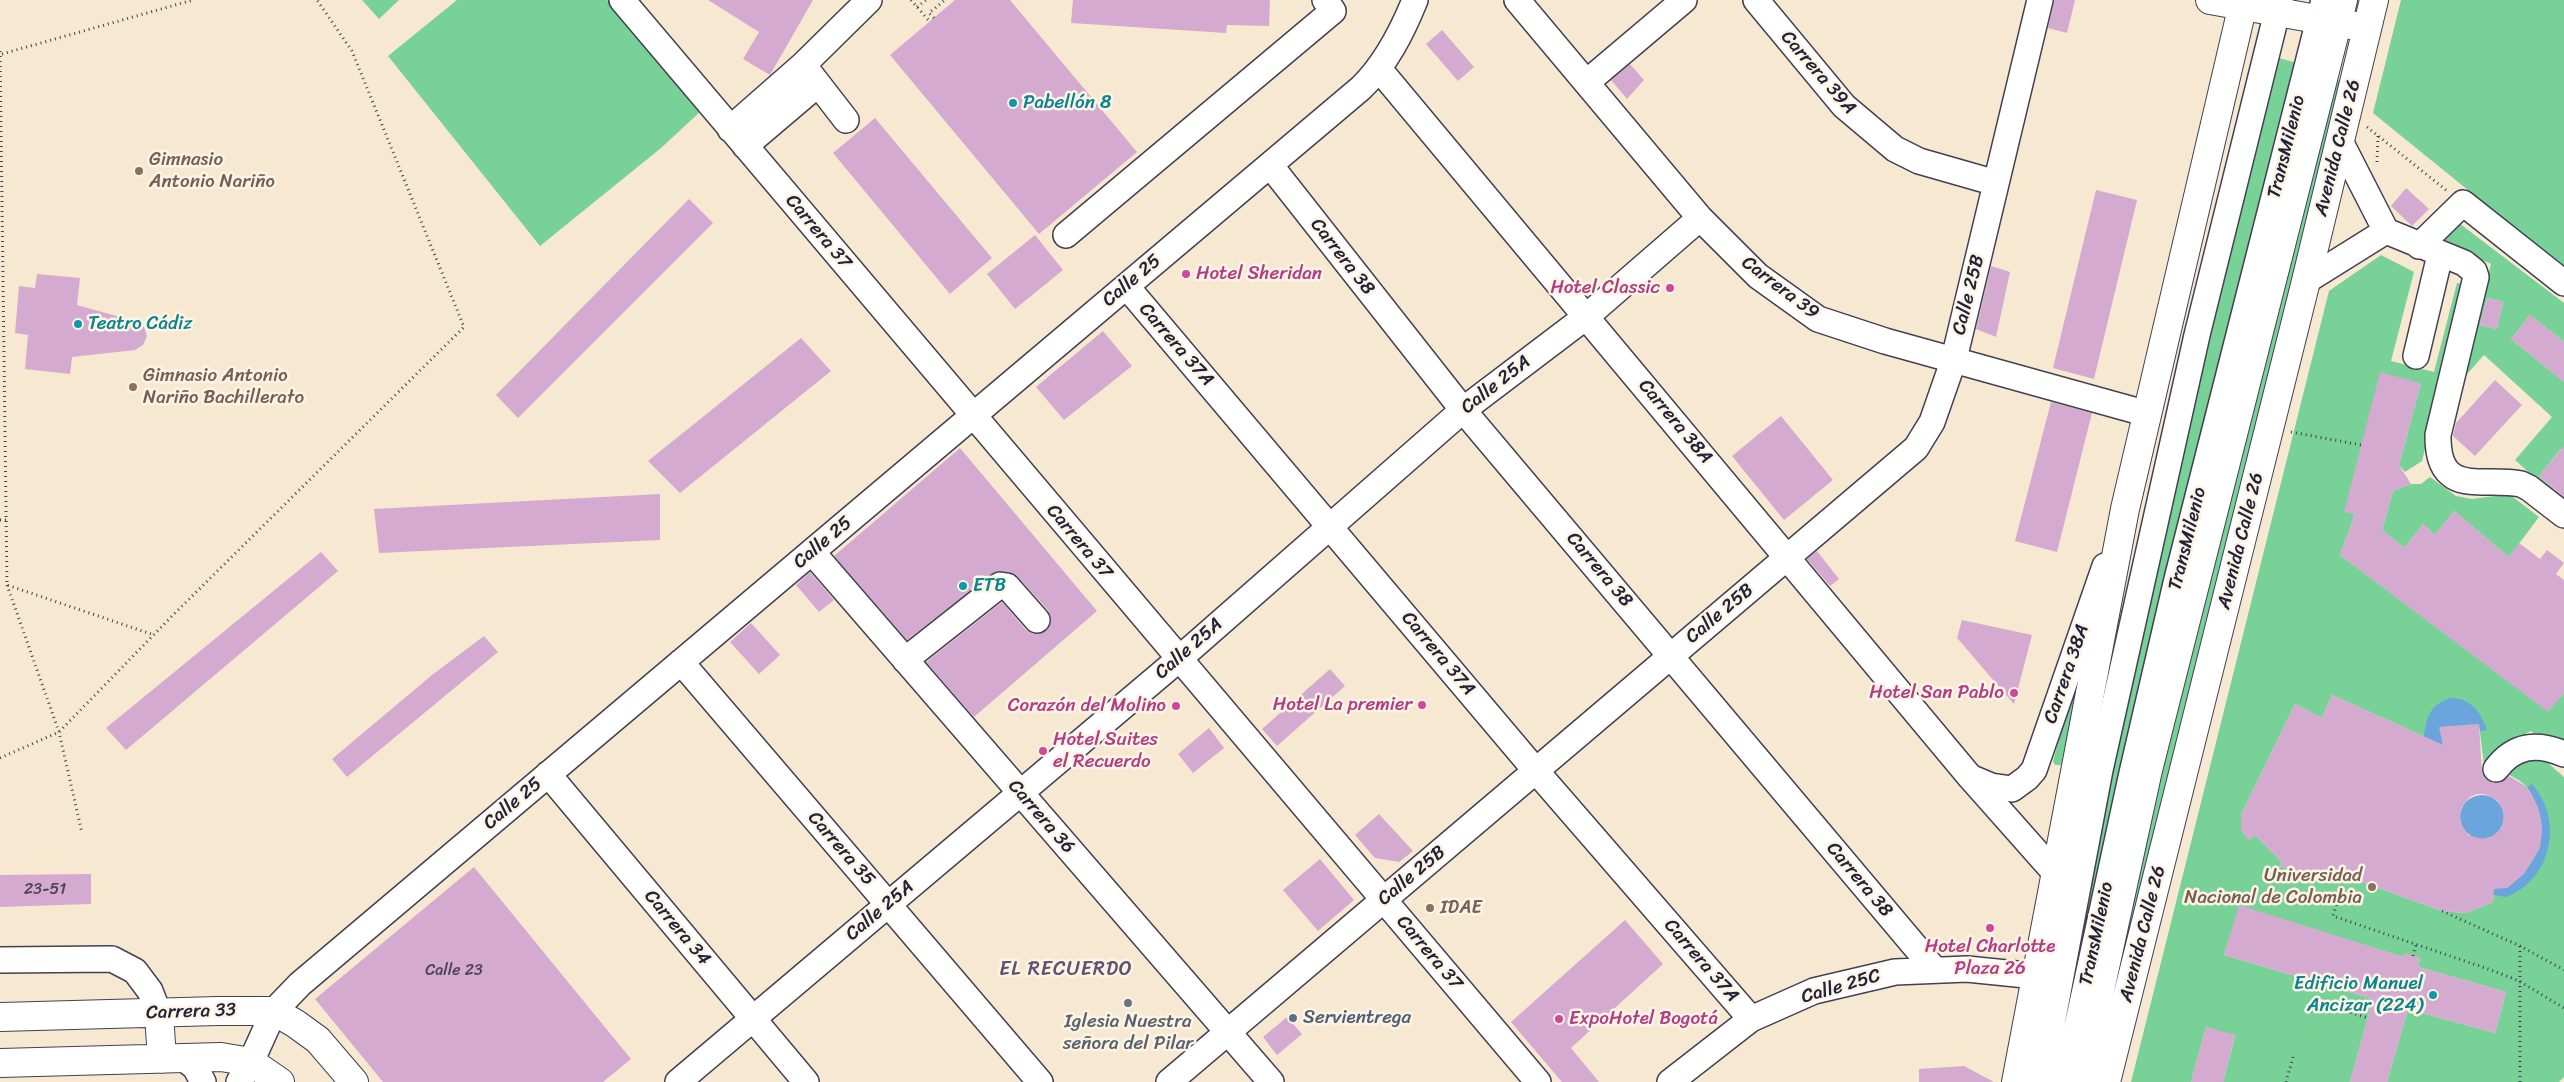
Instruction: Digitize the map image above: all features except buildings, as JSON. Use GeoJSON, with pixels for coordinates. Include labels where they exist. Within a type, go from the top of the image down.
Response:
{"type":"FeatureCollection","features":[{"type":"Feature","properties":{"kind":"main road"},"geometry":{"type":"LineString","coordinates":[[2210,0],[2331,11],[2367,28]]}},
{"type":"Feature","properties":{"kind":"main road","name":"Avenida Calle 26"},"geometry":{"type":"LineString","coordinates":[[2106,1082],[2306,281],[2374,0]]}},
{"type":"Feature","properties":{"kind":"main road"},"geometry":{"type":"LineString","coordinates":[[2016,1082],[2125,509],[2243,3]]}},
{"type":"Feature","properties":{"kind":"main road","name":"Avenida Calle 26"},"geometry":{"type":"LineString","coordinates":[[2080,1082],[2148,770],[2331,11]]}},
{"type":"Feature","properties":{"kind":"main road","name":"Carrera 33"},"geometry":{"type":"LineString","coordinates":[[0,1017],[159,1014],[227,1010],[274,1011],[318,1040],[354,1082]]}},
{"type":"Feature","properties":{"kind":"main road"},"geometry":{"type":"LineString","coordinates":[[159,1014],[172,1058]]}},
{"type":"Feature","properties":{"kind":"main road"},"geometry":{"type":"LineString","coordinates":[[0,1063],[221,1058],[245,1072],[280,1082]]}},
{"type":"Feature","properties":{"kind":"street","name":"Carrera 37"},"geometry":{"type":"LineString","coordinates":[[622,0],[1538,1082]]}},
{"type":"Feature","properties":{"kind":"street"},"geometry":{"type":"LineString","coordinates":[[738,137],[803,65],[869,0]]}},
{"type":"Feature","properties":{"kind":"street"},"geometry":{"type":"LineString","coordinates":[[1066,235],[1334,11],[1324,0]]}},
{"type":"Feature","properties":{"kind":"street","name":"Carrera 39"},"geometry":{"type":"LineString","coordinates":[[1517,0],[1700,218],[1758,276],[1818,319],[1885,341],[2148,414]]}},
{"type":"Feature","properties":{"kind":"street"},"geometry":{"type":"LineString","coordinates":[[1587,82],[1684,0]]}},
{"type":"Feature","properties":{"kind":"street","name":"Carrera 39A"},"geometry":{"type":"LineString","coordinates":[[1756,0],[1844,106],[1895,149],[1919,161],[1996,183]]}},
{"type":"Feature","properties":{"kind":"street","name":"Calle 25B"},"geometry":{"type":"LineString","coordinates":[[1169,1082],[1916,448],[1932,422],[1954,359],[2040,0]]}},
{"type":"Feature","properties":{"kind":"street","name":"Calle 25"},"geometry":{"type":"LineString","coordinates":[[245,1072],[274,1011],[300,984],[1361,88],[1378,69],[1396,42],[1416,2]]}},
{"type":"Feature","properties":{"kind":"street","name":"TransMilenio"},"geometry":{"type":"LineString","coordinates":[[2041,1082],[2100,770],[2197,335],[2279,6]]}},
{"type":"Feature","properties":{"kind":"street","name":"TransMilenio"},"geometry":{"type":"LineString","coordinates":[[2065,1082],[2132,773],[2177,579],[2331,11]]}},
{"type":"Feature","properties":{"kind":"street"},"geometry":{"type":"LineString","coordinates":[[803,65],[846,120]]}},
{"type":"Feature","properties":{"kind":"street","name":"Carrera 38A"},"geometry":{"type":"LineString","coordinates":[[1378,69],[1970,776],[2056,874]]}},
{"type":"Feature","properties":{"kind":"street"},"geometry":{"type":"LineString","coordinates":[[738,137],[818,84]]}},
{"type":"Feature","properties":{"kind":"street"},"geometry":{"type":"LineString","coordinates":[[2340,141],[2386,231],[2430,251],[2470,266],[2474,271],[2476,283],[2438,435],[2442,462],[2448,470],[2464,482],[2521,484],[2564,515]]}},
{"type":"Feature","properties":{"kind":"street","name":"Carrera 38"},"geometry":{"type":"LineString","coordinates":[[1270,165],[1463,410],[1935,970]]}},
{"type":"Feature","properties":{"kind":"street"},"geometry":{"type":"LineString","coordinates":[[2416,356],[2430,251],[2463,203],[2564,283]]}},
{"type":"Feature","properties":{"kind":"street","name":"Calle 25A"},"geometry":{"type":"LineString","coordinates":[[678,1082],[1179,659],[1463,410],[1586,316],[1700,218]]}},
{"type":"Feature","properties":{"kind":"street"},"geometry":{"type":"LineString","coordinates":[[2306,281],[2386,231]]}},
{"type":"Feature","properties":{"kind":"street","name":"Carrera 37A"},"geometry":{"type":"LineString","coordinates":[[1126,286],[1331,526],[1536,771],[1751,1019]]}},
{"type":"Feature","properties":{"kind":"street","name":"Carrera 38A"},"geometry":{"type":"LineString","coordinates":[[1970,776],[1991,786],[2012,788],[2027,778],[2034,770],[2125,509]]}},
{"type":"Feature","properties":{"kind":"street","name":"Carrera 36"},"geometry":{"type":"LineString","coordinates":[[812,552],[1271,1082]]}},
{"type":"Feature","properties":{"kind":"street"},"geometry":{"type":"LineString","coordinates":[[905,660],[1000,586],[1007,586],[1037,620]]}},
{"type":"Feature","properties":{"kind":"street","name":"Carrera 35"},"geometry":{"type":"LineString","coordinates":[[681,662],[1040,1082]]}},
{"type":"Feature","properties":{"kind":"street"},"geometry":{"type":"LineString","coordinates":[[2496,769],[2514,751],[2524,747],[2538,746],[2564,754]]}},
{"type":"Feature","properties":{"kind":"street","name":"Carrera 34"},"geometry":{"type":"LineString","coordinates":[[548,774],[806,1082]]}},
{"type":"Feature","properties":{"kind":"street"},"geometry":{"type":"LineString","coordinates":[[0,960],[112,959],[135,972],[150,991],[159,1014]]}},
{"type":"Feature","properties":{"kind":"street","name":"Calle 25C"},"geometry":{"type":"LineString","coordinates":[[1670,1082],[1751,1019],[1814,991],[1853,980],[1895,972],[1967,969],[2036,976]]}},
{"type":"Feature","properties":{"kind":"street"},"geometry":{"type":"LineString","coordinates":[[172,1058],[195,1067],[203,1082]]}},
{"type":"Feature","properties":{"kind":"path"},"geometry":{"type":"LineString","coordinates":[[82,833],[59,732],[7,585],[2,300],[1,52],[193,0]]}},
{"type":"Feature","properties":{"kind":"path"},"geometry":{"type":"LineString","coordinates":[[0,758],[59,732],[464,327],[352,51],[317,0]]}},
{"type":"Feature","properties":{"kind":"path"},"geometry":{"type":"LineString","coordinates":[[911,0],[930,22]]}},
{"type":"Feature","properties":{"kind":"path"},"geometry":{"type":"LineString","coordinates":[[917,7],[926,0]]}},
{"type":"Feature","properties":{"kind":"path"},"geometry":{"type":"LineString","coordinates":[[934,18],[929,13],[945,0]]}},
{"type":"Feature","properties":{"kind":"path"},"geometry":{"type":"LineString","coordinates":[[2361,122],[2463,203]]}},
{"type":"Feature","properties":{"kind":"path"},"geometry":{"type":"LineString","coordinates":[[0,400],[5,400]]}},
{"type":"Feature","properties":{"kind":"path"},"geometry":{"type":"LineString","coordinates":[[2269,427],[2361,445]]}},
{"type":"Feature","properties":{"kind":"path"},"geometry":{"type":"LineString","coordinates":[[0,520],[6,520]]}},
{"type":"Feature","properties":{"kind":"path"},"geometry":{"type":"LineString","coordinates":[[7,585],[154,635]]}},
{"type":"Feature","properties":{"kind":"path"},"geometry":{"type":"LineString","coordinates":[[2345,876],[2333,916],[2494,971],[2519,982],[2564,1008]]}},
{"type":"Feature","properties":{"kind":"path"},"geometry":{"type":"LineString","coordinates":[[2442,911],[2520,946],[2564,970]]}},
{"type":"Feature","properties":{"kind":"path"},"geometry":{"type":"LineString","coordinates":[[2413,956],[2416,944]]}},
{"type":"Feature","properties":{"kind":"path"},"geometry":{"type":"LineString","coordinates":[[2520,946],[2520,1082]]}},
{"type":"Feature","properties":{"kind":"path"},"geometry":{"type":"LineString","coordinates":[[2310,1012],[2314,1001],[2368,1018]]}},
{"type":"Feature","properties":{"kind":"path"},"geometry":{"type":"LineString","coordinates":[[2286,1082],[2294,1054]]}},
{"type":"Feature","properties":{"kind":"green space"},"geometry":{"type":"Polygon","coordinates":[[[362,0],[399,0],[379,19],[362,0]]]}},
{"type":"Feature","properties":{"kind":"green space"},"geometry":{"type":"Polygon","coordinates":[[[457,0],[607,0],[701,111],[661,148],[540,246],[388,56],[457,0]]]}},
{"type":"Feature","properties":{"kind":"green space"},"geometry":{"type":"Polygon","coordinates":[[[2401,0],[2564,0],[2564,268],[2373,113],[2401,0]]]}},
{"type":"Feature","properties":{"kind":"green space"},"geometry":{"type":"Polygon","coordinates":[[[2279,58],[2297,63],[2132,712],[2065,1053],[2048,1082],[2155,549],[2279,58]]]}},
{"type":"Feature","properties":{"kind":"green space"},"geometry":{"type":"Polygon","coordinates":[[[2334,79],[2344,82],[2105,1034],[2121,930],[2334,79]]]}},
{"type":"Feature","properties":{"kind":"green space"},"geometry":{"type":"Polygon","coordinates":[[[2455,220],[2564,303],[2564,342],[2530,315],[2511,339],[2564,382],[2564,452],[2561,449],[2539,476],[2564,498],[2564,504],[2515,460],[2552,417],[2484,355],[2460,382],[2491,264],[2438,239],[2455,220]],[[2487,298],[2480,325],[2497,329],[2503,302],[2487,298]]]}},
{"type":"Feature","properties":{"kind":"green space","name":"Universidad Nacional de Colombia"},"geometry":{"type":"Polygon","coordinates":[[[2381,255],[2414,272],[2391,361],[2434,372],[2457,283],[2465,285],[2422,461],[2405,472],[2399,465],[2421,383],[2345,512],[2355,514],[2340,555],[2548,711],[2564,693],[2564,761],[2531,731],[2501,747],[2540,756],[2564,777],[2564,1077],[2559,1082],[2387,1082],[2408,1009],[2495,1033],[2506,992],[2418,967],[2420,958],[2404,954],[2403,957],[2240,906],[2224,955],[2373,999],[2350,1082],[2223,1082],[2235,1036],[2206,1027],[2191,1082],[2131,1082],[2329,291],[2381,255]],[[2332,695],[2322,718],[2295,704],[2241,815],[2241,829],[2249,840],[2255,835],[2282,862],[2279,866],[2324,878],[2345,876],[2442,911],[2466,913],[2493,902],[2494,886],[2507,888],[2518,879],[2535,855],[2543,828],[2542,814],[2537,801],[2524,784],[2484,764],[2479,725],[2440,727],[2443,745],[2332,695]]]}},
{"type":"Feature","properties":{"kind":"green space"},"geometry":{"type":"Polygon","coordinates":[[[2430,477],[2456,496],[2472,499],[2509,494],[2539,517],[2509,557],[2454,511],[2435,535],[2423,524],[2404,548],[2382,530],[2393,491],[2411,484],[2421,484],[2430,477]]]}},
{"type":"Feature","properties":{"kind":"green space"},"geometry":{"type":"Polygon","coordinates":[[[2076,678],[2079,680],[2061,765],[2055,765],[2053,761],[2076,678]]]}},
{"type":"Feature","properties":{"kind":"water"},"geometry":{"type":"Polygon","coordinates":[[[2452,698],[2465,701],[2475,708],[2487,730],[2480,731],[2479,724],[2440,727],[2443,745],[2424,737],[2428,717],[2434,707],[2452,698]]]}},
{"type":"Feature","properties":{"kind":"water"},"geometry":{"type":"Polygon","coordinates":[[[2532,784],[2542,798],[2548,814],[2550,831],[2548,848],[2543,863],[2534,877],[2522,889],[2506,897],[2487,894],[2472,886],[2507,888],[2519,878],[2536,855],[2542,829],[2535,802],[2527,787],[2532,784]]]}},
{"type":"Feature","properties":{"kind":"water"},"geometry":{"type":"Polygon","coordinates":[[[2486,795],[2498,801],[2503,808],[2503,826],[2498,833],[2491,838],[2478,839],[2470,836],[2463,829],[2460,813],[2463,805],[2470,798],[2486,795]]]}},
{"type":"Feature","properties":{"kind":"place","name":"Pabellón 8"},"geometry":{"type":"Point","coordinates":[1013,103]}},
{"type":"Feature","properties":{"kind":"place","name":"Gimnasio Antonio Nariño"},"geometry":{"type":"Point","coordinates":[139,171]}},
{"type":"Feature","properties":{"kind":"place","name":"Hotel Sheridan"},"geometry":{"type":"Point","coordinates":[1186,274]}},
{"type":"Feature","properties":{"kind":"place","name":"Hotel Classic"},"geometry":{"type":"Point","coordinates":[1670,288]}},
{"type":"Feature","properties":{"kind":"place","name":"Teatro Cádiz"},"geometry":{"type":"Point","coordinates":[78,324]}},
{"type":"Feature","properties":{"kind":"place","name":"Gimnasio Antonio Nariño Bachillerato"},"geometry":{"type":"Point","coordinates":[133,387]}},
{"type":"Feature","properties":{"kind":"place","name":"ETB"},"geometry":{"type":"Point","coordinates":[963,586]}},
{"type":"Feature","properties":{"kind":"place","name":"Hotel San Pablo"},"geometry":{"type":"Point","coordinates":[2014,693]}},
{"type":"Feature","properties":{"kind":"place","name":"Hotel La premier"},"geometry":{"type":"Point","coordinates":[1422,705]}},
{"type":"Feature","properties":{"kind":"place","name":"Corazón del Molino"},"geometry":{"type":"Point","coordinates":[1176,706]}},
{"type":"Feature","properties":{"kind":"place","name":"Hotel Suites el Recuerdo"},"geometry":{"type":"Point","coordinates":[1043,751]}},
{"type":"Feature","properties":{"kind":"place","name":"Universidad Nacional de Colombia"},"geometry":{"type":"Point","coordinates":[2372,887]}},
{"type":"Feature","properties":{"kind":"place","name":"IDAE"},"geometry":{"type":"Point","coordinates":[1430,908]}},
{"type":"Feature","properties":{"kind":"place","name":"Hotel Charlotte Plaza 26"},"geometry":{"type":"Point","coordinates":[1990,928]}},
{"type":"Feature","properties":{"kind":"place","name":"Edificio Manuel Ancizar (224)"},"geometry":{"type":"Point","coordinates":[2433,995]}},
{"type":"Feature","properties":{"kind":"place","name":"Iglesia Nuestra señora del Pilar"},"geometry":{"type":"Point","coordinates":[1128,1003]}},
{"type":"Feature","properties":{"kind":"place","name":"Servientrega"},"geometry":{"type":"Point","coordinates":[1293,1018]}},
{"type":"Feature","properties":{"kind":"place","name":"ExpoHotel Bogotá"},"geometry":{"type":"Point","coordinates":[1559,1019]}},
{"type":"Feature","properties":{"kind":"district","name":"EL RECUERDO"},"geometry":{"type":"Point","coordinates":[1066,970]}}]}
